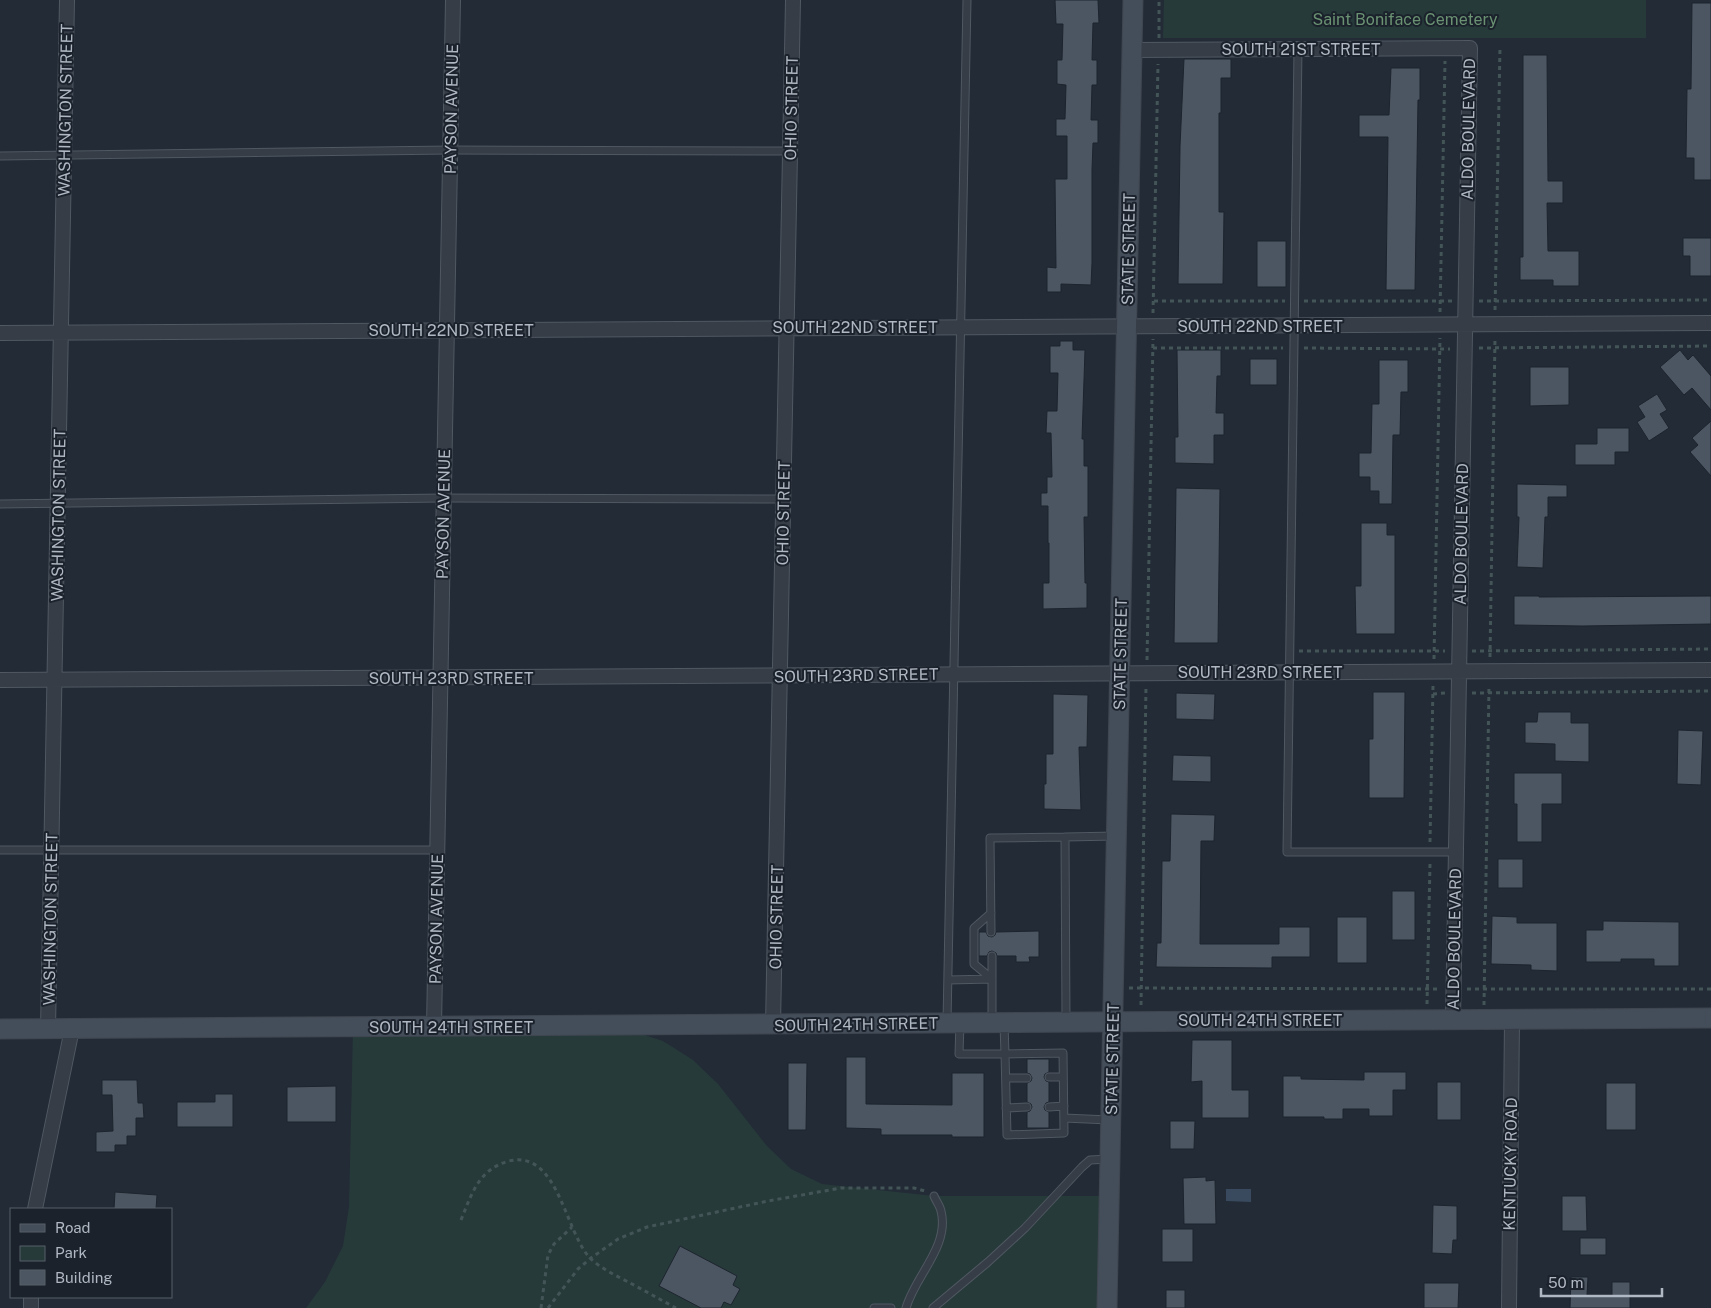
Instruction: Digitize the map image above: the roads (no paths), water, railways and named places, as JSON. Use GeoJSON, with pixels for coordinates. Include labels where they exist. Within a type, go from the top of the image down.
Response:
{"type":"FeatureCollection","features":[{"type":"Feature","properties":{"kind":"street","name":"WASHINGTON STREET"},"geometry":{"type":"LineString","coordinates":[[48,1029],[67,0]]}},
{"type":"Feature","properties":{"kind":"street","name":"PAYSON AVENUE"},"geometry":{"type":"LineString","coordinates":[[434,1027],[453,0]]}},
{"type":"Feature","properties":{"kind":"street","name":"OHIO STREET"},"geometry":{"type":"LineString","coordinates":[[774,1025],[793,0]]}},
{"type":"Feature","properties":{"kind":"street","name":"STATE STREET"},"geometry":{"type":"LineString","coordinates":[[1107,1308],[1133,0]]}},
{"type":"Feature","properties":{"kind":"street","name":"SOUTH 21ST STREET"},"geometry":{"type":"LineString","coordinates":[[1132,50],[1470,48]]}},
{"type":"Feature","properties":{"kind":"street","name":"ALDO BOULEVARD"},"geometry":{"type":"LineString","coordinates":[[1453,1020],[1470,48]]}},
{"type":"Feature","properties":{"kind":"street","name":"SOUTH 22ND STREET"},"geometry":{"type":"LineString","coordinates":[[0,333],[1711,323]]}},
{"type":"Feature","properties":{"kind":"street","name":"SOUTH 23RD STREET"},"geometry":{"type":"LineString","coordinates":[[0,680],[1711,670]]}},
{"type":"Feature","properties":{"kind":"street","name":"SOUTH 24TH STREET"},"geometry":{"type":"LineString","coordinates":[[0,1029],[1711,1018]]}},
{"type":"Feature","properties":{"kind":"street","name":"KENTUCKY ROAD"},"geometry":{"type":"LineString","coordinates":[[1509,1308],[1512,1020]]}},
{"type":"Feature","properties":{"kind":"street"},"geometry":{"type":"LineString","coordinates":[[35,1208],[72,1029]]}},
{"type":"Feature","properties":{"kind":"lane"},"geometry":{"type":"LineString","coordinates":[[967,0],[948,980],[959,1054],[1005,1054],[1063,1053],[1064,1132],[1007,1135],[1005,1054],[992,979],[992,956]]}},
{"type":"Feature","properties":{"kind":"lane"},"geometry":{"type":"LineString","coordinates":[[1298,49],[1287,852],[1456,852]]}},
{"type":"Feature","properties":{"kind":"lane"},"geometry":{"type":"LineString","coordinates":[[0,156],[450,150],[790,151]]}},
{"type":"Feature","properties":{"kind":"lane"},"geometry":{"type":"LineString","coordinates":[[0,504],[444,498],[784,499]]}},
{"type":"Feature","properties":{"kind":"lane"},"geometry":{"type":"LineString","coordinates":[[991,932],[990,838],[1117,836]]}},
{"type":"Feature","properties":{"kind":"lane"},"geometry":{"type":"LineString","coordinates":[[1065,837],[1066,1021]]}},
{"type":"Feature","properties":{"kind":"lane"},"geometry":{"type":"LineString","coordinates":[[0,850],[437,850]]}},
{"type":"Feature","properties":{"kind":"lane"},"geometry":{"type":"LineString","coordinates":[[991,913],[974,928],[974,964],[992,979]]}},
{"type":"Feature","properties":{"kind":"lane"},"geometry":{"type":"LineString","coordinates":[[948,980],[992,979]]}},
{"type":"Feature","properties":{"kind":"lane"},"geometry":{"type":"LineString","coordinates":[[1049,1077],[1064,1077]]}},
{"type":"Feature","properties":{"kind":"lane"},"geometry":{"type":"LineString","coordinates":[[1006,1078],[1027,1078]]}},
{"type":"Feature","properties":{"kind":"lane"},"geometry":{"type":"LineString","coordinates":[[1049,1107],[1064,1106]]}},
{"type":"Feature","properties":{"kind":"lane"},"geometry":{"type":"LineString","coordinates":[[1006,1108],[1027,1107]]}},
{"type":"Feature","properties":{"kind":"lane"},"geometry":{"type":"LineString","coordinates":[[1064,1118],[1111,1120]]}},
{"type":"Feature","properties":{"kind":"lane"},"geometry":{"type":"LineString","coordinates":[[933,1308],[1025,1228],[1090,1160],[1110,1159]]}},
{"type":"Feature","properties":{"kind":"lane"},"geometry":{"type":"LineString","coordinates":[[906,1308],[910,1295],[931,1260],[939,1242],[942,1226],[941,1210],[934,1196]]}},
{"type":"Feature","properties":{"kind":"lane"},"geometry":{"type":"LineString","coordinates":[[874,1308],[891,1308]]}},
{"type":"Feature","properties":{"kind":"water"},"geometry":{"type":"Polygon","coordinates":[[[1226,1189],[1251,1189],[1251,1202],[1226,1201],[1226,1189]]]}},
{"type":"Feature","properties":{"kind":"park label","name":"Saint Boniface Cemetery"},"geometry":{"type":"Point","coordinates":[1405,19]}}]}
